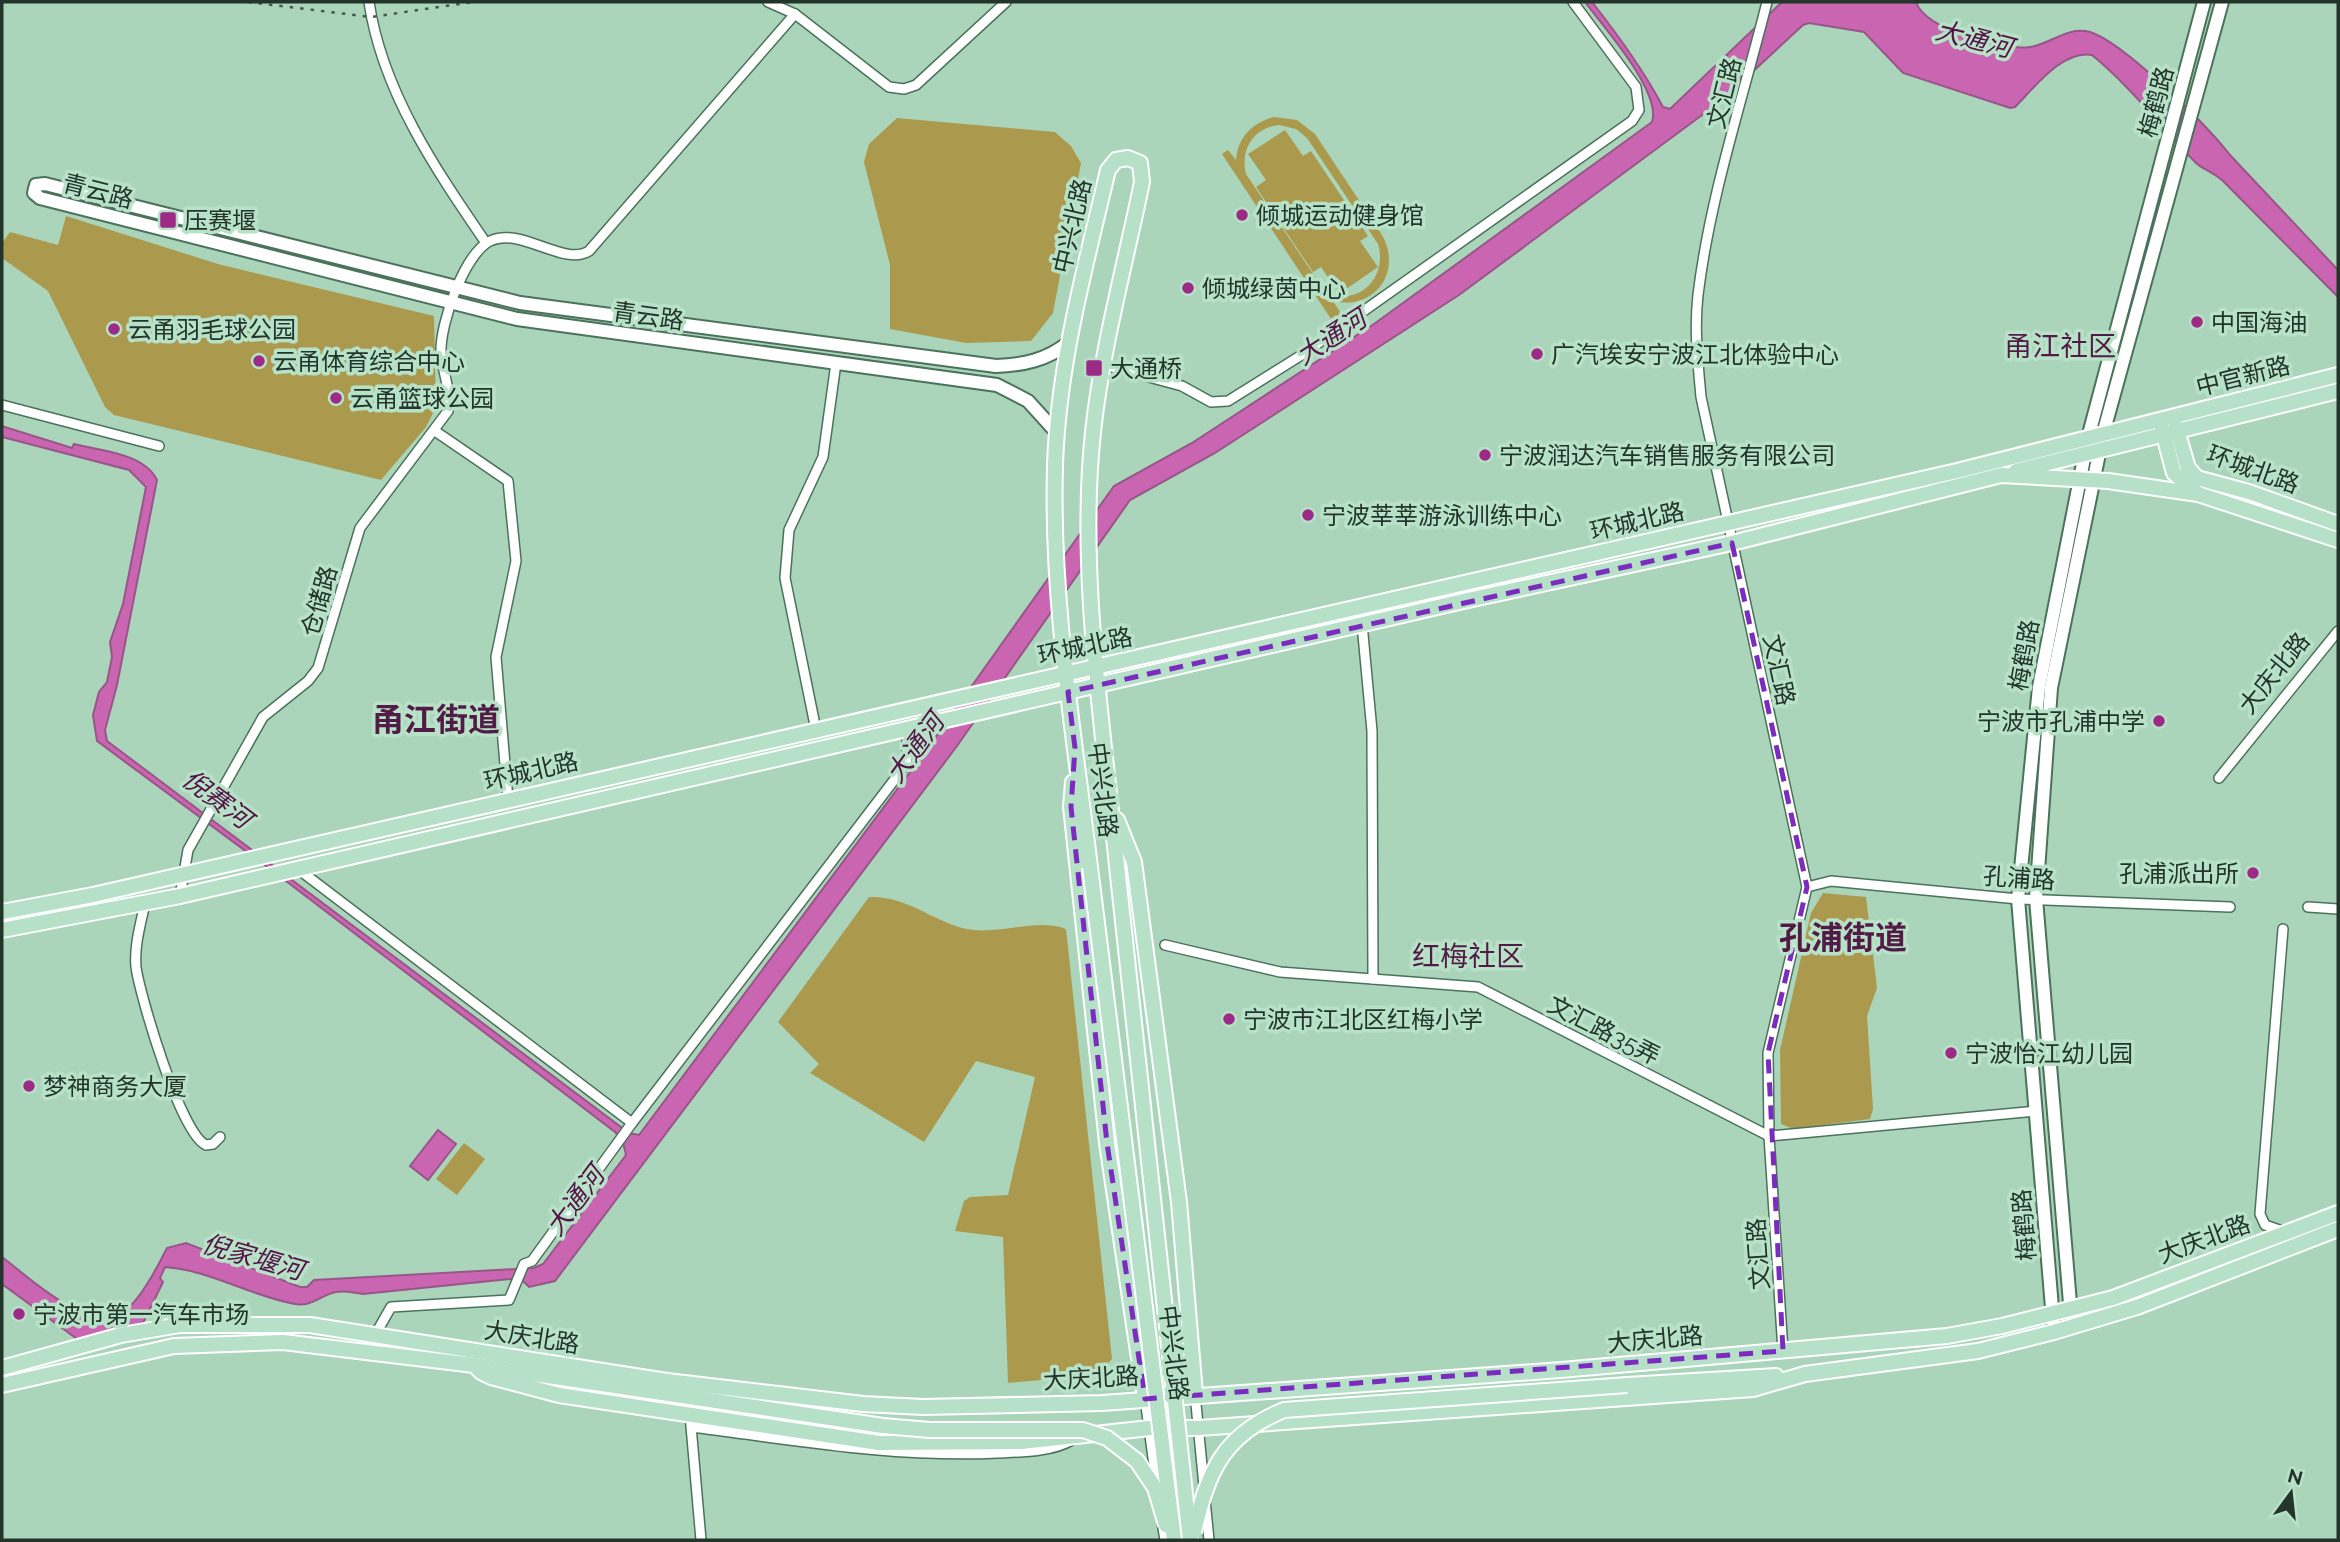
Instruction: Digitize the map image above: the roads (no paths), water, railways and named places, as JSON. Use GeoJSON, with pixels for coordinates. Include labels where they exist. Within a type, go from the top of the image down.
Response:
{"type":"FeatureCollection","features":[{"type":"Feature","properties":{"kind":"main road","name":"中兴北路"},"geometry":{"type":"LineString","coordinates":[[1173,1540],[1065,673],[1056,559],[1058,433],[1068,343],[1109,168],[1116,160],[1128,158],[1140,163],[1142,182],[1104,365],[1093,433],[1091,566],[1096,667],[1191,1540]]}},
{"type":"Feature","properties":{"kind":"main road","name":"中官新路"},"geometry":{"type":"LineString","coordinates":[[2166,419],[2338,375]]}},
{"type":"Feature","properties":{"kind":"main road","name":"中官新路"},"geometry":{"type":"LineString","coordinates":[[2171,435],[2338,391]]}},
{"type":"Feature","properties":{"kind":"main road","name":"环城北路"},"geometry":{"type":"LineString","coordinates":[[2,912],[1096,667],[1728,523],[2166,419],[2188,468],[2197,478],[2249,492],[2338,524]]}},
{"type":"Feature","properties":{"kind":"main road","name":"环城北路"},"geometry":{"type":"LineString","coordinates":[[2,930],[180,896],[1362,624],[1731,543],[2171,435]]}},
{"type":"Feature","properties":{"kind":"main road","name":"环城北路"},"geometry":{"type":"LineString","coordinates":[[2171,435],[2174,473],[2199,494]]}},
{"type":"Feature","properties":{"kind":"main road","name":"环城北路"},"geometry":{"type":"LineString","coordinates":[[2001,475],[2087,480],[2199,494],[2338,540]]}},
{"type":"Feature","properties":{"kind":"main road"},"geometry":{"type":"LineString","coordinates":[[1075,748],[1072,807],[1107,1143],[1145,1399]]}},
{"type":"Feature","properties":{"kind":"main road"},"geometry":{"type":"LineString","coordinates":[[1110,803],[1134,862],[1178,1202],[1195,1394]]}},
{"type":"Feature","properties":{"kind":"main road","name":"大庆北路"},"geometry":{"type":"LineString","coordinates":[[2,1385],[174,1346],[284,1342],[688,1390],[923,1407],[1145,1399],[1561,1370],[1947,1336],[2053,1314],[2113,1298],[2338,1213]]}},
{"type":"Feature","properties":{"kind":"main road","name":"大庆北路"},"geometry":{"type":"LineString","coordinates":[[474,1365],[481,1373],[491,1377],[559,1395],[691,1421],[879,1443],[951,1445],[1150,1428],[1199,1428],[1752,1389],[1805,1374],[1978,1351],[2054,1332],[2137,1307],[2338,1229]]}},
{"type":"Feature","properties":{"kind":"main road","name":"大庆北路"},"geometry":{"type":"LineString","coordinates":[[2,1368],[121,1335],[180,1325],[310,1325],[688,1390]]}},
{"type":"Feature","properties":{"kind":"main road"},"geometry":{"type":"LineString","coordinates":[[1191,1540],[1207,1483],[1220,1458],[1245,1431],[1284,1410],[1805,1374]]}},
{"type":"Feature","properties":{"kind":"main road"},"geometry":{"type":"LineString","coordinates":[[688,1390],[883,1426],[930,1430],[1060,1427],[1083,1430],[1107,1438],[1122,1447],[1147,1474],[1173,1540]]}},
{"type":"Feature","properties":{"kind":"street"},"geometry":{"type":"LineString","coordinates":[[369,2],[395,85],[413,129],[486,243],[504,238],[574,255],[589,251],[796,14]]}},
{"type":"Feature","properties":{"kind":"street"},"geometry":{"type":"LineString","coordinates":[[768,2],[796,14],[888,87],[904,89],[916,85],[1006,2]]}},
{"type":"Feature","properties":{"kind":"street"},"geometry":{"type":"LineString","coordinates":[[1104,365],[1182,386],[1211,402],[1228,401],[1300,356],[1632,121],[1639,110],[1636,87],[1573,2]]}},
{"type":"Feature","properties":{"kind":"street","name":"梅鹤路"},"geometry":{"type":"LineString","coordinates":[[2092,453],[2088,438],[2204,2]]}},
{"type":"Feature","properties":{"kind":"street","name":"梅鹤路"},"geometry":{"type":"LineString","coordinates":[[2072,1327],[2036,899],[2051,688],[2092,453],[2103,434],[2222,2]]}},
{"type":"Feature","properties":{"kind":"street","name":"文汇路"},"geometry":{"type":"LineString","coordinates":[[1766,6],[1709,231],[1696,345],[1701,397],[1807,887],[1768,1053],[1769,1136],[1783,1351]]}},
{"type":"Feature","properties":{"kind":"street","name":"青云路"},"geometry":{"type":"LineString","coordinates":[[1058,433],[1028,401],[1008,388],[517,319],[40,198],[34,193],[36,185],[45,184],[520,303],[996,366],[1029,363],[1057,352],[1068,343]]}},
{"type":"Feature","properties":{"kind":"street","name":"仓储路"},"geometry":{"type":"LineString","coordinates":[[180,896],[188,850],[263,717],[308,681],[318,668],[360,528],[435,431],[449,404],[441,349],[450,302],[486,243]]}},
{"type":"Feature","properties":{"kind":"street"},"geometry":{"type":"LineString","coordinates":[[816,730],[785,578],[785,552],[789,530],[824,457],[836,363]]}},
{"type":"Feature","properties":{"kind":"street"},"geometry":{"type":"LineString","coordinates":[[2,405],[159,446]]}},
{"type":"Feature","properties":{"kind":"street"},"geometry":{"type":"LineString","coordinates":[[435,431],[508,481],[516,561],[496,657],[508,800]]}},
{"type":"Feature","properties":{"kind":"street","name":"梅鹤路"},"geometry":{"type":"LineString","coordinates":[[2054,1332],[2018,899],[2039,687],[2087,480]]}},
{"type":"Feature","properties":{"kind":"street"},"geometry":{"type":"LineString","coordinates":[[1362,624],[1371,731],[1373,979]]}},
{"type":"Feature","properties":{"kind":"street","name":"大庆北路"},"geometry":{"type":"LineString","coordinates":[[2219,778],[2338,631]]}},
{"type":"Feature","properties":{"kind":"street"},"geometry":{"type":"LineString","coordinates":[[375,1335],[391,1307],[509,1300],[524,1264],[532,1261],[631,1124],[898,775],[907,761],[907,729]]}},
{"type":"Feature","properties":{"kind":"street"},"geometry":{"type":"LineString","coordinates":[[298,869],[631,1124]]}},
{"type":"Feature","properties":{"kind":"street","name":"孔浦路"},"geometry":{"type":"LineString","coordinates":[[1807,887],[1831,881],[2018,899],[2230,907]]}},
{"type":"Feature","properties":{"kind":"street"},"geometry":{"type":"LineString","coordinates":[[145,903],[137,942],[136,966],[159,1051],[191,1132],[206,1145],[213,1144],[220,1137]]}},
{"type":"Feature","properties":{"kind":"street"},"geometry":{"type":"LineString","coordinates":[[2308,907],[2338,909]]}},
{"type":"Feature","properties":{"kind":"street"},"geometry":{"type":"LineString","coordinates":[[2283,929],[2260,1214],[2265,1225],[2290,1233]]}},
{"type":"Feature","properties":{"kind":"street","name":"文汇路35弄"},"geometry":{"type":"LineString","coordinates":[[1165,945],[1280,972],[1478,987],[1769,1136]]}},
{"type":"Feature","properties":{"kind":"street"},"geometry":{"type":"LineString","coordinates":[[1769,1136],[2036,1111]]}},
{"type":"Feature","properties":{"kind":"street"},"geometry":{"type":"LineString","coordinates":[[688,1390],[701,1540]]}},
{"type":"Feature","properties":{"kind":"street"},"geometry":{"type":"LineString","coordinates":[[1195,1394],[1209,1540]]}},
{"type":"Feature","properties":{"kind":"street"},"geometry":{"type":"LineString","coordinates":[[1145,1399],[1164,1540]]}},
{"type":"Feature","properties":{"kind":"water","name":"大通河"},"geometry":{"type":"Polygon","coordinates":[[[1585,2],[1592,2],[1630,53],[1663,107],[1670,109],[1782,2],[1916,2],[1922,12],[1949,30],[2002,46],[2030,47],[2074,31],[2090,32],[2123,51],[2164,86],[2203,125],[2338,270],[2338,297],[2223,181],[2196,163],[2133,94],[2092,55],[2070,58],[2059,64],[2015,107],[2010,108],[1903,73],[1864,32],[1809,23],[1803,25],[1721,101],[1459,295],[1215,453],[1130,500],[957,746],[555,1281],[529,1287],[522,1280],[510,1279],[363,1294],[339,1291],[311,1302],[295,1304],[198,1273],[165,1267],[160,1278],[163,1282],[143,1323],[77,1339],[2,1284],[2,1257],[43,1289],[77,1310],[109,1316],[124,1311],[136,1300],[167,1248],[186,1243],[300,1287],[307,1287],[314,1280],[534,1268],[543,1264],[626,1155],[623,1142],[615,1132],[282,878],[97,741],[93,715],[99,692],[107,682],[112,657],[110,642],[123,604],[146,487],[129,470],[2,437],[2,426],[72,448],[74,444],[121,454],[142,464],[157,480],[117,685],[105,730],[107,741],[629,1133],[639,1135],[922,756],[1114,486],[1192,443],[1374,324],[1652,122],[1653,109],[1640,77],[1585,2]]]}},
{"type":"Feature","properties":{"kind":"water"},"geometry":{"type":"Polygon","coordinates":[[[438,1130],[456,1144],[428,1180],[410,1166],[438,1130]]]}},
{"type":"Feature","properties":{"kind":"railway"},"geometry":{"type":"LineString","coordinates":[[248,2],[371,17],[473,2]]}},
{"type":"Feature","properties":{"kind":"place","name":"倾城运动健身馆"},"geometry":{"type":"Point","coordinates":[1242,215]}},
{"type":"Feature","properties":{"kind":"place","name":"压赛堰"},"geometry":{"type":"Point","coordinates":[168,220]}},
{"type":"Feature","properties":{"kind":"place","name":"倾城绿茵中心"},"geometry":{"type":"Point","coordinates":[1188,288]}},
{"type":"Feature","properties":{"kind":"place","name":"中国海油"},"geometry":{"type":"Point","coordinates":[2197,322]}},
{"type":"Feature","properties":{"kind":"place","name":"云甬羽毛球公园"},"geometry":{"type":"Point","coordinates":[114,329]}},
{"type":"Feature","properties":{"kind":"place","name":"广汽埃安宁波江北体验中心"},"geometry":{"type":"Point","coordinates":[1537,354]}},
{"type":"Feature","properties":{"kind":"place","name":"云甬体育综合中心"},"geometry":{"type":"Point","coordinates":[259,361]}},
{"type":"Feature","properties":{"kind":"place","name":"大通桥"},"geometry":{"type":"Point","coordinates":[1094,368]}},
{"type":"Feature","properties":{"kind":"place","name":"云甬篮球公园"},"geometry":{"type":"Point","coordinates":[336,398]}},
{"type":"Feature","properties":{"kind":"place","name":"宁波润达汽车销售服务有限公司"},"geometry":{"type":"Point","coordinates":[1485,455]}},
{"type":"Feature","properties":{"kind":"place","name":"宁波莘莘游泳训练中心"},"geometry":{"type":"Point","coordinates":[1308,515]}},
{"type":"Feature","properties":{"kind":"place","name":"宁波市孔浦中学"},"geometry":{"type":"Point","coordinates":[2159,721]}},
{"type":"Feature","properties":{"kind":"place","name":"孔浦派出所"},"geometry":{"type":"Point","coordinates":[2253,873]}},
{"type":"Feature","properties":{"kind":"place","name":"宁波市江北区红梅小学"},"geometry":{"type":"Point","coordinates":[1229,1019]}},
{"type":"Feature","properties":{"kind":"place","name":"宁波怡江幼儿园"},"geometry":{"type":"Point","coordinates":[1951,1053]}},
{"type":"Feature","properties":{"kind":"place","name":"梦神商务大厦"},"geometry":{"type":"Point","coordinates":[29,1086]}},
{"type":"Feature","properties":{"kind":"place","name":"宁波市第一汽车市场"},"geometry":{"type":"Point","coordinates":[19,1314]}},
{"type":"Feature","properties":{"kind":"district","name":"甬江社区"},"geometry":{"type":"Point","coordinates":[2060,346]}},
{"type":"Feature","properties":{"kind":"district","name":"甬江街道"},"geometry":{"type":"Point","coordinates":[436,719]}},
{"type":"Feature","properties":{"kind":"district","name":"孔浦街道"},"geometry":{"type":"Point","coordinates":[1843,937]}},
{"type":"Feature","properties":{"kind":"district","name":"红梅社区"},"geometry":{"type":"Point","coordinates":[1468,956]}},
{"type":"Feature","properties":{"kind":"water label","name":"倪赛河"},"geometry":{"type":"Point","coordinates":[217,799]}},
{"type":"Feature","properties":{"kind":"water label","name":"倪家堰河"},"geometry":{"type":"Point","coordinates":[253,1257]}}]}
